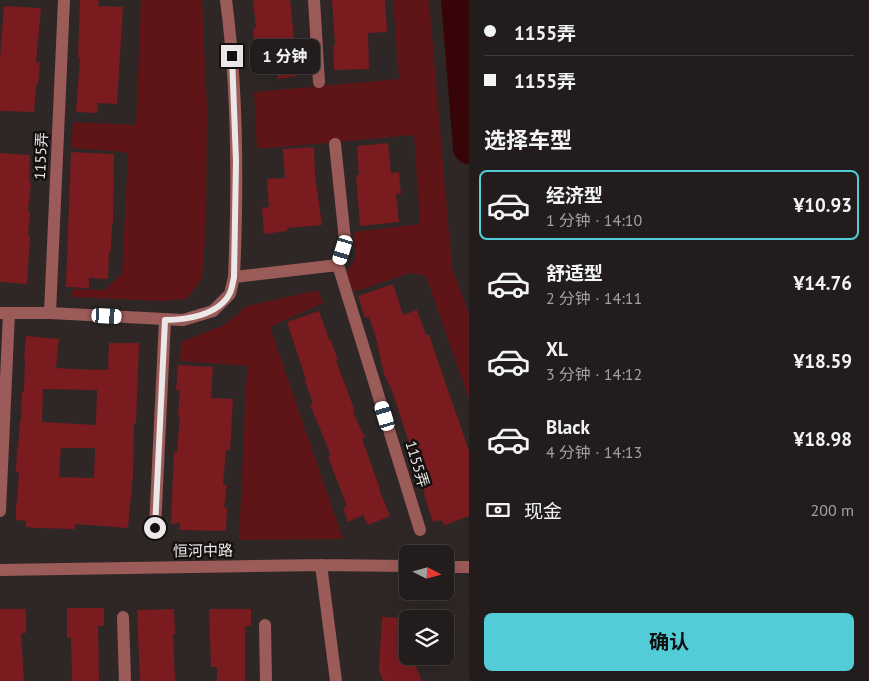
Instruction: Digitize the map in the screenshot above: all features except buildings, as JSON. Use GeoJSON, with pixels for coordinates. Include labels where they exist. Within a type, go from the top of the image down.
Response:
{"type":"FeatureCollection","features":[{"type":"Feature","properties":{"kind":"street","name":"1155弄"},"geometry":{"type":"LineString","coordinates":[[50,313],[64,0]]}},
{"type":"Feature","properties":{"kind":"street"},"geometry":{"type":"LineString","coordinates":[[0,511],[5,313],[50,313],[183,320],[213,311],[230,294],[234,277],[236,161],[231,39],[226,0]]}},
{"type":"Feature","properties":{"kind":"street"},"geometry":{"type":"LineString","coordinates":[[314,0],[319,82]]}},
{"type":"Feature","properties":{"kind":"street"},"geometry":{"type":"LineString","coordinates":[[234,277],[338,265],[346,240],[335,144]]}},
{"type":"Feature","properties":{"kind":"street","name":"1155弄"},"geometry":{"type":"LineString","coordinates":[[338,265],[420,530]]}},
{"type":"Feature","properties":{"kind":"street"},"geometry":{"type":"LineString","coordinates":[[155,528],[165,320]]}},
{"type":"Feature","properties":{"kind":"street"},"geometry":{"type":"LineString","coordinates":[[321,565],[336,681]]}},
{"type":"Feature","properties":{"kind":"street","name":"恒河中路"},"geometry":{"type":"LineString","coordinates":[[0,570],[321,565],[399,566]]}},
{"type":"Feature","properties":{"kind":"street"},"geometry":{"type":"LineString","coordinates":[[454,567],[469,567]]}},
{"type":"Feature","properties":{"kind":"street"},"geometry":{"type":"LineString","coordinates":[[123,617],[125,681]]}},
{"type":"Feature","properties":{"kind":"street"},"geometry":{"type":"LineString","coordinates":[[265,625],[266,681]]}},
{"type":"Feature","properties":{"kind":"shaded area"},"geometry":{"type":"Polygon","coordinates":[[[141,0],[202,0],[207,109],[206,226],[202,278],[187,299],[162,301],[70,297],[74,289],[104,290],[122,274],[128,154],[124,152],[71,148],[73,122],[136,125],[141,0]]]}},
{"type":"Feature","properties":{"kind":"shaded area"},"geometry":{"type":"Polygon","coordinates":[[[393,0],[429,0],[452,268],[469,314],[469,399],[426,276],[410,273],[354,292],[346,272],[356,258],[353,232],[420,224],[414,135],[257,149],[254,92],[399,79],[393,0]]]}},
{"type":"Feature","properties":{"kind":"shaded area"},"geometry":{"type":"Polygon","coordinates":[[[318,290],[323,303],[270,327],[343,539],[239,540],[247,366],[180,361],[181,342],[224,325],[247,306],[318,290]]]}},
{"type":"Feature","properties":{"kind":"waterway"},"geometry":{"type":"LineString","coordinates":[[457,0],[469,148]]}},
{"type":"Feature","properties":{"kind":"route"},"geometry":{"type":"LineString","coordinates":[[155,528],[165,320],[183,320],[213,311],[230,294],[234,277],[236,161],[232,56]]}}]}
